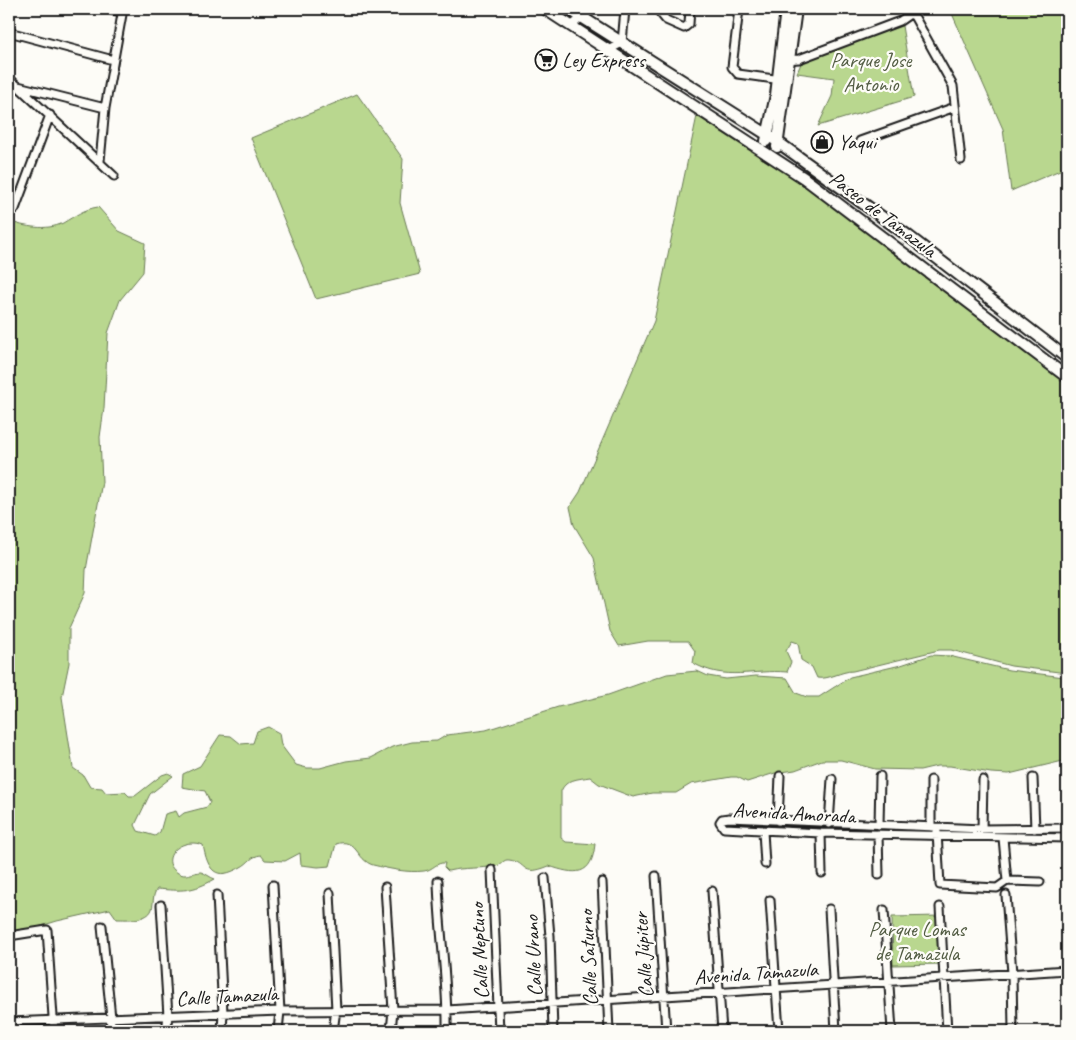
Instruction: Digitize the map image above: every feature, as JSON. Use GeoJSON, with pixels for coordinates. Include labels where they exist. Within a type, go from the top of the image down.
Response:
{"type":"FeatureCollection","features":[{"type":"Feature","properties":{"kind":"main road","name":"Paseo de Tamazula"},"geometry":{"type":"LineString","coordinates":[[545,9],[775,158],[834,200],[1067,377]]}},
{"type":"Feature","properties":{"kind":"main road","name":"Paseo de Tamazula"},"geometry":{"type":"LineString","coordinates":[[569,9],[768,135],[907,235],[1067,358]]}},
{"type":"Feature","properties":{"kind":"main road"},"geometry":{"type":"LineString","coordinates":[[785,60],[786,9]]}},
{"type":"Feature","properties":{"kind":"main road"},"geometry":{"type":"LineString","coordinates":[[775,158],[778,143],[782,80],[796,9]]}},
{"type":"Feature","properties":{"kind":"main road"},"geometry":{"type":"LineString","coordinates":[[763,150],[782,80]]}},
{"type":"Feature","properties":{"kind":"street"},"geometry":{"type":"LineString","coordinates":[[100,162],[105,108],[123,11],[108,9]]}},
{"type":"Feature","properties":{"kind":"street"},"geometry":{"type":"LineString","coordinates":[[571,26],[592,9]]}},
{"type":"Feature","properties":{"kind":"street"},"geometry":{"type":"LineString","coordinates":[[608,50],[622,43],[625,9]]}},
{"type":"Feature","properties":{"kind":"street"},"geometry":{"type":"LineString","coordinates":[[657,9],[666,20],[684,28],[689,24],[690,9]]}},
{"type":"Feature","properties":{"kind":"street"},"geometry":{"type":"LineString","coordinates":[[738,9],[732,67],[735,72],[782,80]]}},
{"type":"Feature","properties":{"kind":"street"},"geometry":{"type":"LineString","coordinates":[[785,60],[852,40],[900,21],[910,11],[952,83],[961,160]]}},
{"type":"Feature","properties":{"kind":"street"},"geometry":{"type":"LineString","coordinates":[[9,32],[113,60]]}},
{"type":"Feature","properties":{"kind":"street"},"geometry":{"type":"LineString","coordinates":[[13,82],[105,108]]}},
{"type":"Feature","properties":{"kind":"street"},"geometry":{"type":"LineString","coordinates":[[9,89],[13,82]]}},
{"type":"Feature","properties":{"kind":"street"},"geometry":{"type":"LineString","coordinates":[[13,82],[114,176]]}},
{"type":"Feature","properties":{"kind":"street"},"geometry":{"type":"LineString","coordinates":[[860,141],[955,107]]}},
{"type":"Feature","properties":{"kind":"street"},"geometry":{"type":"LineString","coordinates":[[12,208],[50,115]]}},
{"type":"Feature","properties":{"kind":"street"},"geometry":{"type":"LineString","coordinates":[[778,821],[780,776]]}},
{"type":"Feature","properties":{"kind":"street"},"geometry":{"type":"LineString","coordinates":[[879,825],[880,776]]}},
{"type":"Feature","properties":{"kind":"street"},"geometry":{"type":"LineString","coordinates":[[1033,778],[1035,829]]}},
{"type":"Feature","properties":{"kind":"street"},"geometry":{"type":"LineString","coordinates":[[829,824],[832,779]]}},
{"type":"Feature","properties":{"kind":"street"},"geometry":{"type":"LineString","coordinates":[[932,780],[934,827],[937,836],[940,885],[997,888],[1007,881],[1040,882]]}},
{"type":"Feature","properties":{"kind":"street"},"geometry":{"type":"LineString","coordinates":[[982,829],[983,780]]}},
{"type":"Feature","properties":{"kind":"street","name":"Avenida Amorada"},"geometry":{"type":"LineString","coordinates":[[1067,828],[982,829],[829,824],[729,818],[722,819],[720,822],[724,828],[763,831],[1067,838]]}},
{"type":"Feature","properties":{"kind":"street"},"geometry":{"type":"LineString","coordinates":[[790,832],[791,822]]}},
{"type":"Feature","properties":{"kind":"street"},"geometry":{"type":"LineString","coordinates":[[763,831],[765,864]]}},
{"type":"Feature","properties":{"kind":"street"},"geometry":{"type":"LineString","coordinates":[[822,833],[822,874]]}},
{"type":"Feature","properties":{"kind":"street"},"geometry":{"type":"LineString","coordinates":[[878,834],[879,875]]}},
{"type":"Feature","properties":{"kind":"street"},"geometry":{"type":"LineString","coordinates":[[1003,838],[1007,881]]}},
{"type":"Feature","properties":{"kind":"street","name":"Calle Neptuno"},"geometry":{"type":"LineString","coordinates":[[492,870],[499,1031]]}},
{"type":"Feature","properties":{"kind":"street","name":"Calle Júpiter"},"geometry":{"type":"LineString","coordinates":[[656,876],[666,1031]]}},
{"type":"Feature","properties":{"kind":"street","name":"Calle Urano"},"geometry":{"type":"LineString","coordinates":[[545,878],[553,1031]]}},
{"type":"Feature","properties":{"kind":"street"},"geometry":{"type":"LineString","coordinates":[[438,881],[447,1031]]}},
{"type":"Feature","properties":{"kind":"street","name":"Calle Saturno"},"geometry":{"type":"LineString","coordinates":[[602,882],[609,1031]]}},
{"type":"Feature","properties":{"kind":"street"},"geometry":{"type":"LineString","coordinates":[[272,885],[280,1011],[278,1031]]}},
{"type":"Feature","properties":{"kind":"street"},"geometry":{"type":"LineString","coordinates":[[385,887],[393,1010],[391,1031]]}},
{"type":"Feature","properties":{"kind":"street"},"geometry":{"type":"LineString","coordinates":[[712,891],[722,1031]]}},
{"type":"Feature","properties":{"kind":"street"},"geometry":{"type":"LineString","coordinates":[[330,893],[336,1010],[333,1031]]}},
{"type":"Feature","properties":{"kind":"street"},"geometry":{"type":"LineString","coordinates":[[217,895],[224,1013],[222,1031]]}},
{"type":"Feature","properties":{"kind":"street"},"geometry":{"type":"LineString","coordinates":[[1006,895],[1012,973],[1012,1031]]}},
{"type":"Feature","properties":{"kind":"street"},"geometry":{"type":"LineString","coordinates":[[770,900],[779,1031]]}},
{"type":"Feature","properties":{"kind":"street"},"geometry":{"type":"LineString","coordinates":[[161,905],[168,1016],[166,1031]]}},
{"type":"Feature","properties":{"kind":"street"},"geometry":{"type":"LineString","coordinates":[[940,907],[947,1031]]}},
{"type":"Feature","properties":{"kind":"street"},"geometry":{"type":"LineString","coordinates":[[828,909],[836,1031]]}},
{"type":"Feature","properties":{"kind":"street"},"geometry":{"type":"LineString","coordinates":[[884,910],[892,1031]]}},
{"type":"Feature","properties":{"kind":"street"},"geometry":{"type":"LineString","coordinates":[[102,926],[111,1018],[110,1031]]}},
{"type":"Feature","properties":{"kind":"street"},"geometry":{"type":"LineString","coordinates":[[9,936],[47,930],[55,1020],[54,1031]]}},
{"type":"Feature","properties":{"kind":"street","name":"Avenida Tamazula"},"geometry":{"type":"LineString","coordinates":[[447,1010],[499,1006],[553,1005],[1067,970]]}},
{"type":"Feature","properties":{"kind":"street","name":"Calle Tamazula"},"geometry":{"type":"LineString","coordinates":[[9,1022],[280,1011],[447,1010]]}},
{"type":"Feature","properties":{"kind":"green space"},"geometry":{"type":"Polygon","coordinates":[[[950,9],[1067,9],[1067,167],[1011,191],[1003,129],[950,9]]]}},
{"type":"Feature","properties":{"kind":"green space","name":"Parque Jose Antonio"},"geometry":{"type":"Polygon","coordinates":[[[901,20],[914,97],[818,126],[832,96],[834,78],[797,73],[802,61],[901,20]]]}},
{"type":"Feature","properties":{"kind":"green space"},"geometry":{"type":"Polygon","coordinates":[[[357,94],[403,159],[400,203],[420,274],[316,299],[251,138],[357,94]]]}},
{"type":"Feature","properties":{"kind":"green space"},"geometry":{"type":"Polygon","coordinates":[[[698,111],[775,160],[1067,383],[1067,673],[1011,666],[951,650],[939,650],[826,678],[817,678],[812,667],[801,660],[798,643],[792,641],[786,651],[791,662],[787,672],[740,674],[717,672],[693,663],[695,651],[688,641],[648,641],[619,646],[610,631],[594,558],[574,525],[570,507],[580,492],[654,321],[698,111]]]}},
{"type":"Feature","properties":{"kind":"green space"},"geometry":{"type":"Polygon","coordinates":[[[98,207],[119,231],[145,243],[143,272],[120,300],[108,333],[104,408],[100,437],[102,482],[86,570],[85,593],[69,628],[69,663],[62,697],[73,768],[83,775],[90,787],[102,788],[106,793],[125,792],[129,796],[135,796],[162,775],[168,773],[173,776],[150,794],[135,825],[138,831],[155,836],[160,832],[165,814],[176,811],[179,817],[184,813],[207,807],[210,802],[205,791],[182,787],[183,774],[200,766],[220,735],[231,736],[241,744],[253,743],[257,731],[268,727],[279,733],[281,745],[296,765],[307,768],[320,768],[346,761],[371,758],[392,747],[412,742],[437,741],[447,735],[486,730],[558,707],[608,695],[667,674],[697,671],[708,676],[726,679],[756,676],[787,678],[796,693],[807,697],[819,697],[850,677],[901,665],[931,655],[949,656],[1009,670],[1064,677],[1067,678],[1067,760],[1009,774],[950,766],[937,766],[920,770],[875,769],[841,760],[822,760],[795,770],[775,773],[747,782],[737,777],[731,777],[691,784],[676,793],[652,793],[633,797],[599,784],[590,777],[577,779],[566,784],[561,791],[561,838],[566,842],[595,844],[590,863],[581,871],[574,872],[549,866],[529,870],[515,861],[507,860],[496,866],[448,871],[444,867],[445,863],[424,871],[398,870],[373,865],[363,859],[352,846],[343,843],[336,844],[330,866],[301,865],[300,853],[285,861],[265,860],[261,855],[232,871],[219,873],[210,867],[203,845],[186,844],[179,846],[171,856],[172,868],[181,874],[187,875],[201,872],[215,879],[187,890],[157,889],[152,909],[146,916],[117,919],[110,909],[57,921],[9,936],[9,221],[28,226],[50,227],[63,223],[84,211],[98,207]]]}},
{"type":"Feature","properties":{"kind":"green space","name":"Parque Lomas de Tamazula"},"geometry":{"type":"Polygon","coordinates":[[[940,916],[942,964],[893,965],[892,917],[940,916]]]}},
{"type":"Feature","properties":{"kind":"place","name":"Ley Express"},"geometry":{"type":"Point","coordinates":[546,60]}},
{"type":"Feature","properties":{"kind":"place","name":"Yaqui"},"geometry":{"type":"Point","coordinates":[822,142]}}]}
